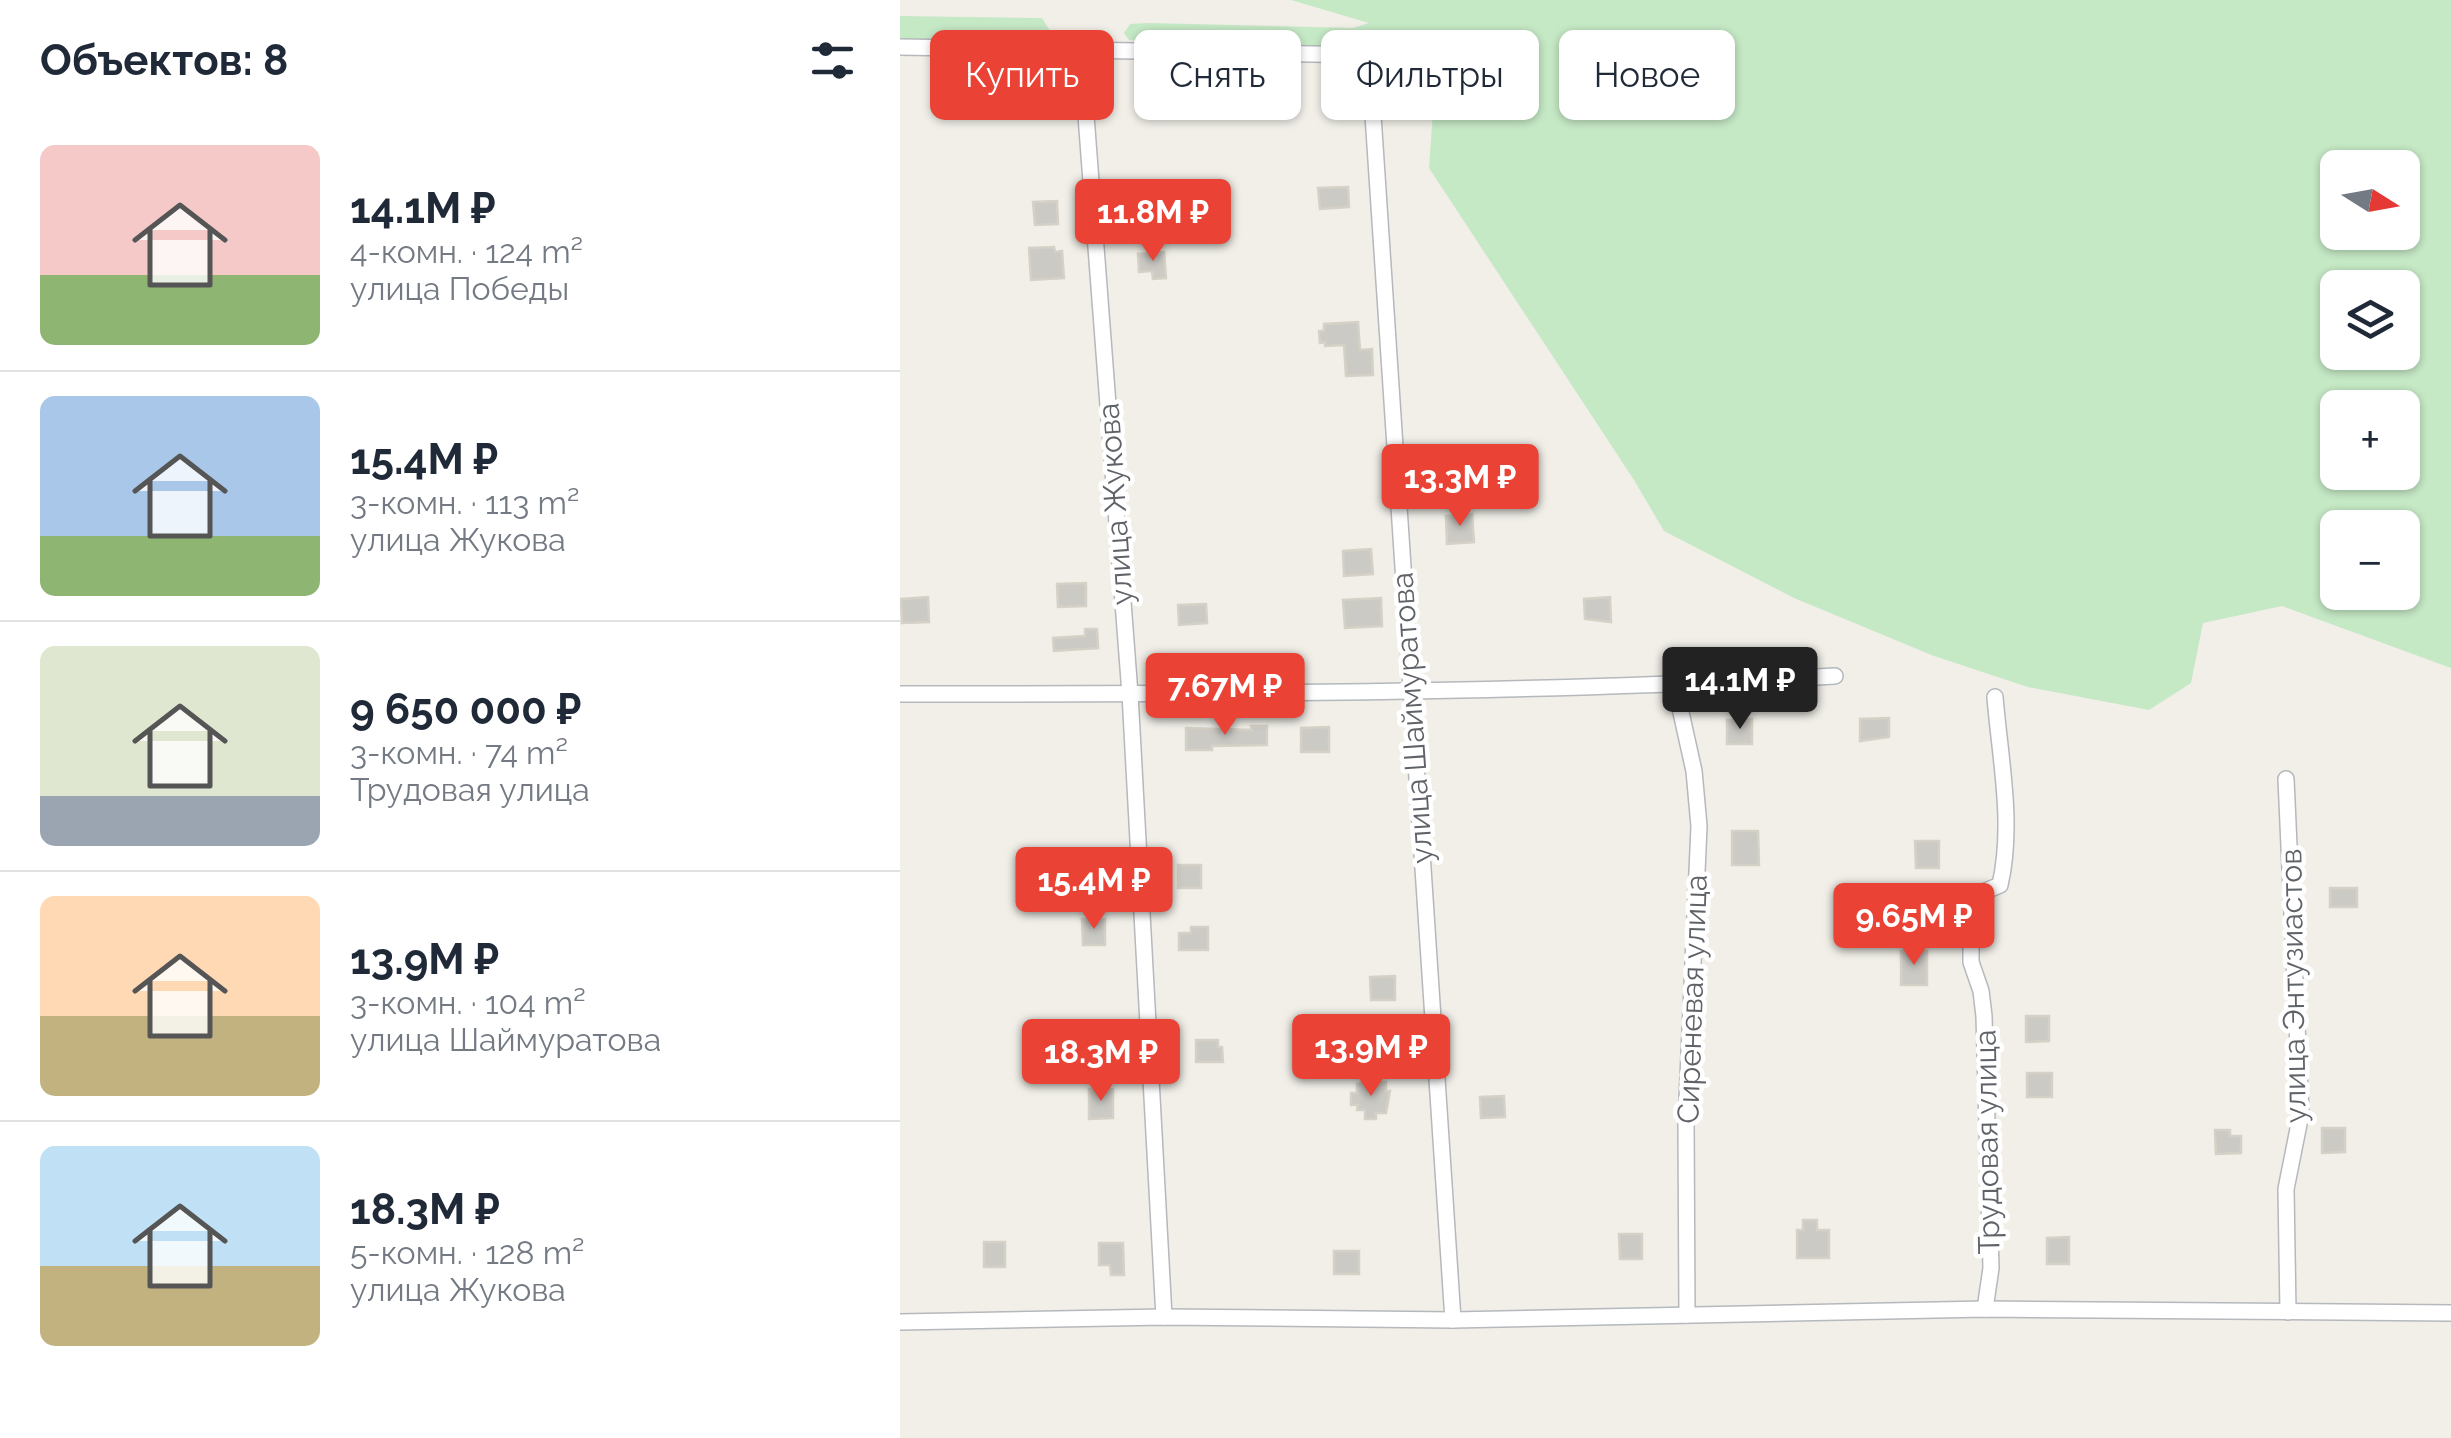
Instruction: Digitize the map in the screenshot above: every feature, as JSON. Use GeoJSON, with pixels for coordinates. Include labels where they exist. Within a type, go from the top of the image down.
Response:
{"type":"FeatureCollection","features":[{"type":"Feature","properties":{"kind":"street"},"geometry":{"type":"LineString","coordinates":[[900,48],[930,48]]}},
{"type":"Feature","properties":{"kind":"street","name":"улица Шаймуратова"},"geometry":{"type":"LineString","coordinates":[[1114,51],[1369,56],[1453,1320]]}},
{"type":"Feature","properties":{"kind":"street","name":"улица Жукова"},"geometry":{"type":"LineString","coordinates":[[1085,120],[1130,694],[1164,1317]]}},
{"type":"Feature","properties":{"kind":"street"},"geometry":{"type":"LineString","coordinates":[[900,694],[1410,692],[1679,685],[1835,676]]}},
{"type":"Feature","properties":{"kind":"street","name":"Сиреневая улица"},"geometry":{"type":"LineString","coordinates":[[1679,685],[1694,771],[1698,826],[1686,1124],[1687,1315]]}},
{"type":"Feature","properties":{"kind":"street","name":"Трудовая улица"},"geometry":{"type":"LineString","coordinates":[[1985,1308],[1991,1268],[1984,1016],[1971,962],[1971,896],[2000,885],[2005,862],[2007,830],[1994,697]]}},
{"type":"Feature","properties":{"kind":"street","name":"улица Энтузиастов"},"geometry":{"type":"LineString","coordinates":[[2286,779],[2301,1114],[2286,1189],[2288,1312]]}},
{"type":"Feature","properties":{"kind":"street"},"geometry":{"type":"LineString","coordinates":[[900,1322],[1164,1317],[1453,1320],[1985,1308],[2451,1314]]}},
{"type":"Feature","properties":{"kind":"green space"},"geometry":{"type":"Polygon","coordinates":[[[1291,0],[2451,0],[2451,668],[2282,606],[2203,623],[2191,683],[2149,710],[2028,687],[1934,656],[1794,598],[1664,531],[1429,168],[1432,120],[1539,120],[1539,30],[1321,30],[1321,48],[1301,47],[1301,30],[1134,30],[1134,40],[1124,33],[1130,24],[1149,23],[1353,28],[1369,23],[1291,0]]]}},
{"type":"Feature","properties":{"kind":"green space"},"geometry":{"type":"Polygon","coordinates":[[[900,16],[1042,18],[1050,30],[930,30],[930,40],[900,40],[900,16]]]}},
{"type":"Feature","properties":{"kind":"building"},"geometry":{"type":"Polygon","coordinates":[[[1348,187],[1349,207],[1320,209],[1318,188],[1348,187]]]}},
{"type":"Feature","properties":{"kind":"building"},"geometry":{"type":"Polygon","coordinates":[[[1057,201],[1058,224],[1035,225],[1033,202],[1057,201]]]}},
{"type":"Feature","properties":{"kind":"building"},"geometry":{"type":"Polygon","coordinates":[[[1054,247],[1055,252],[1062,251],[1064,278],[1031,280],[1029,248],[1054,247]]]}},
{"type":"Feature","properties":{"kind":"building"},"geometry":{"type":"Polygon","coordinates":[[[1164,252],[1166,278],[1153,279],[1152,271],[1139,272],[1138,254],[1164,252]]]}},
{"type":"Feature","properties":{"kind":"building"},"geometry":{"type":"Polygon","coordinates":[[[1358,322],[1360,350],[1372,349],[1373,375],[1346,376],[1344,345],[1325,346],[1325,342],[1320,343],[1319,331],[1324,331],[1324,324],[1358,322]]]}},
{"type":"Feature","properties":{"kind":"building"},"geometry":{"type":"Polygon","coordinates":[[[1472,514],[1474,542],[1447,544],[1446,516],[1472,514]]]}},
{"type":"Feature","properties":{"kind":"building"},"geometry":{"type":"Polygon","coordinates":[[[1371,549],[1373,574],[1344,576],[1343,551],[1371,549]]]}},
{"type":"Feature","properties":{"kind":"building"},"geometry":{"type":"Polygon","coordinates":[[[1086,583],[1086,606],[1058,607],[1057,584],[1086,583]]]}},
{"type":"Feature","properties":{"kind":"building"},"geometry":{"type":"Polygon","coordinates":[[[928,597],[929,622],[902,623],[901,599],[928,597]]]}},
{"type":"Feature","properties":{"kind":"building"},"geometry":{"type":"Polygon","coordinates":[[[1610,597],[1611,622],[1585,619],[1584,599],[1610,597]]]}},
{"type":"Feature","properties":{"kind":"building"},"geometry":{"type":"Polygon","coordinates":[[[1381,598],[1382,626],[1345,628],[1343,600],[1381,598]]]}},
{"type":"Feature","properties":{"kind":"building"},"geometry":{"type":"Polygon","coordinates":[[[1206,604],[1207,623],[1179,625],[1178,605],[1206,604]]]}},
{"type":"Feature","properties":{"kind":"building"},"geometry":{"type":"Polygon","coordinates":[[[1085,629],[1097,629],[1098,648],[1054,651],[1053,638],[1085,636],[1085,629]]]}},
{"type":"Feature","properties":{"kind":"building"},"geometry":{"type":"Polygon","coordinates":[[[1889,718],[1889,737],[1860,741],[1860,719],[1889,718]]]}},
{"type":"Feature","properties":{"kind":"building"},"geometry":{"type":"Polygon","coordinates":[[[1752,719],[1752,744],[1727,744],[1727,720],[1752,719]]]}},
{"type":"Feature","properties":{"kind":"building"},"geometry":{"type":"Polygon","coordinates":[[[1251,726],[1267,726],[1267,745],[1186,750],[1186,728],[1252,730],[1251,726]]]}},
{"type":"Feature","properties":{"kind":"building"},"geometry":{"type":"Polygon","coordinates":[[[1329,727],[1329,752],[1301,752],[1301,728],[1329,727]]]}},
{"type":"Feature","properties":{"kind":"building"},"geometry":{"type":"Polygon","coordinates":[[[1732,831],[1758,831],[1759,865],[1732,865],[1732,831]]]}},
{"type":"Feature","properties":{"kind":"building"},"geometry":{"type":"Polygon","coordinates":[[[1915,841],[1939,841],[1939,868],[1916,868],[1915,841]]]}},
{"type":"Feature","properties":{"kind":"building"},"geometry":{"type":"Polygon","coordinates":[[[1178,865],[1201,865],[1201,888],[1178,888],[1178,865]]]}},
{"type":"Feature","properties":{"kind":"building"},"geometry":{"type":"Polygon","coordinates":[[[2330,888],[2357,888],[2357,907],[2330,907],[2330,888]]]}},
{"type":"Feature","properties":{"kind":"building"},"geometry":{"type":"Polygon","coordinates":[[[1940,900],[1941,926],[1918,926],[1918,901],[1940,900]]]}},
{"type":"Feature","properties":{"kind":"building"},"geometry":{"type":"Polygon","coordinates":[[[1082,919],[1105,919],[1105,945],[1083,945],[1082,919]]]}},
{"type":"Feature","properties":{"kind":"building"},"geometry":{"type":"Polygon","coordinates":[[[1191,927],[1208,927],[1208,950],[1179,950],[1179,933],[1191,933],[1191,927]]]}},
{"type":"Feature","properties":{"kind":"building"},"geometry":{"type":"Polygon","coordinates":[[[1901,951],[1927,951],[1927,985],[1901,985],[1901,951]]]}},
{"type":"Feature","properties":{"kind":"building"},"geometry":{"type":"Polygon","coordinates":[[[1395,976],[1395,1000],[1371,1000],[1370,977],[1395,976]]]}},
{"type":"Feature","properties":{"kind":"building"},"geometry":{"type":"Polygon","coordinates":[[[2026,1016],[2049,1016],[2049,1041],[2026,1042],[2026,1016]]]}},
{"type":"Feature","properties":{"kind":"building"},"geometry":{"type":"Polygon","coordinates":[[[1082,1034],[1107,1034],[1107,1061],[1082,1061],[1082,1034]]]}},
{"type":"Feature","properties":{"kind":"building"},"geometry":{"type":"Polygon","coordinates":[[[1196,1040],[1218,1040],[1223,1062],[1196,1062],[1196,1040]]]}},
{"type":"Feature","properties":{"kind":"building"},"geometry":{"type":"Polygon","coordinates":[[[2027,1073],[2052,1073],[2052,1097],[2027,1097],[2027,1073]]]}},
{"type":"Feature","properties":{"kind":"building"},"geometry":{"type":"Polygon","coordinates":[[[1386,1082],[1386,1091],[1390,1091],[1386,1113],[1376,1113],[1376,1119],[1365,1119],[1365,1110],[1351,1105],[1351,1093],[1357,1093],[1357,1084],[1386,1082]]]}},
{"type":"Feature","properties":{"kind":"building"},"geometry":{"type":"Polygon","coordinates":[[[1089,1089],[1113,1089],[1113,1118],[1089,1119],[1089,1089]]]}},
{"type":"Feature","properties":{"kind":"building"},"geometry":{"type":"Polygon","coordinates":[[[1504,1096],[1505,1117],[1481,1118],[1480,1097],[1504,1096]]]}},
{"type":"Feature","properties":{"kind":"building"},"geometry":{"type":"Polygon","coordinates":[[[2322,1128],[2345,1128],[2345,1152],[2322,1153],[2322,1128]]]}},
{"type":"Feature","properties":{"kind":"building"},"geometry":{"type":"Polygon","coordinates":[[[2215,1130],[2230,1130],[2230,1136],[2241,1136],[2241,1153],[2216,1154],[2215,1130]]]}},
{"type":"Feature","properties":{"kind":"building"},"geometry":{"type":"Polygon","coordinates":[[[1803,1220],[1817,1220],[1817,1230],[1829,1230],[1829,1258],[1797,1258],[1797,1230],[1803,1230],[1803,1220]]]}},
{"type":"Feature","properties":{"kind":"building"},"geometry":{"type":"Polygon","coordinates":[[[1619,1234],[1642,1234],[1642,1259],[1620,1259],[1619,1234]]]}},
{"type":"Feature","properties":{"kind":"building"},"geometry":{"type":"Polygon","coordinates":[[[2069,1237],[2069,1264],[2047,1264],[2047,1238],[2069,1237]]]}},
{"type":"Feature","properties":{"kind":"building"},"geometry":{"type":"Polygon","coordinates":[[[984,1242],[1005,1242],[1005,1267],[984,1267],[984,1242]]]}},
{"type":"Feature","properties":{"kind":"building"},"geometry":{"type":"Polygon","coordinates":[[[1099,1243],[1123,1243],[1124,1275],[1111,1275],[1110,1265],[1099,1265],[1099,1243]]]}},
{"type":"Feature","properties":{"kind":"building"},"geometry":{"type":"Polygon","coordinates":[[[1334,1251],[1359,1251],[1359,1274],[1334,1274],[1334,1251]]]}}]}
